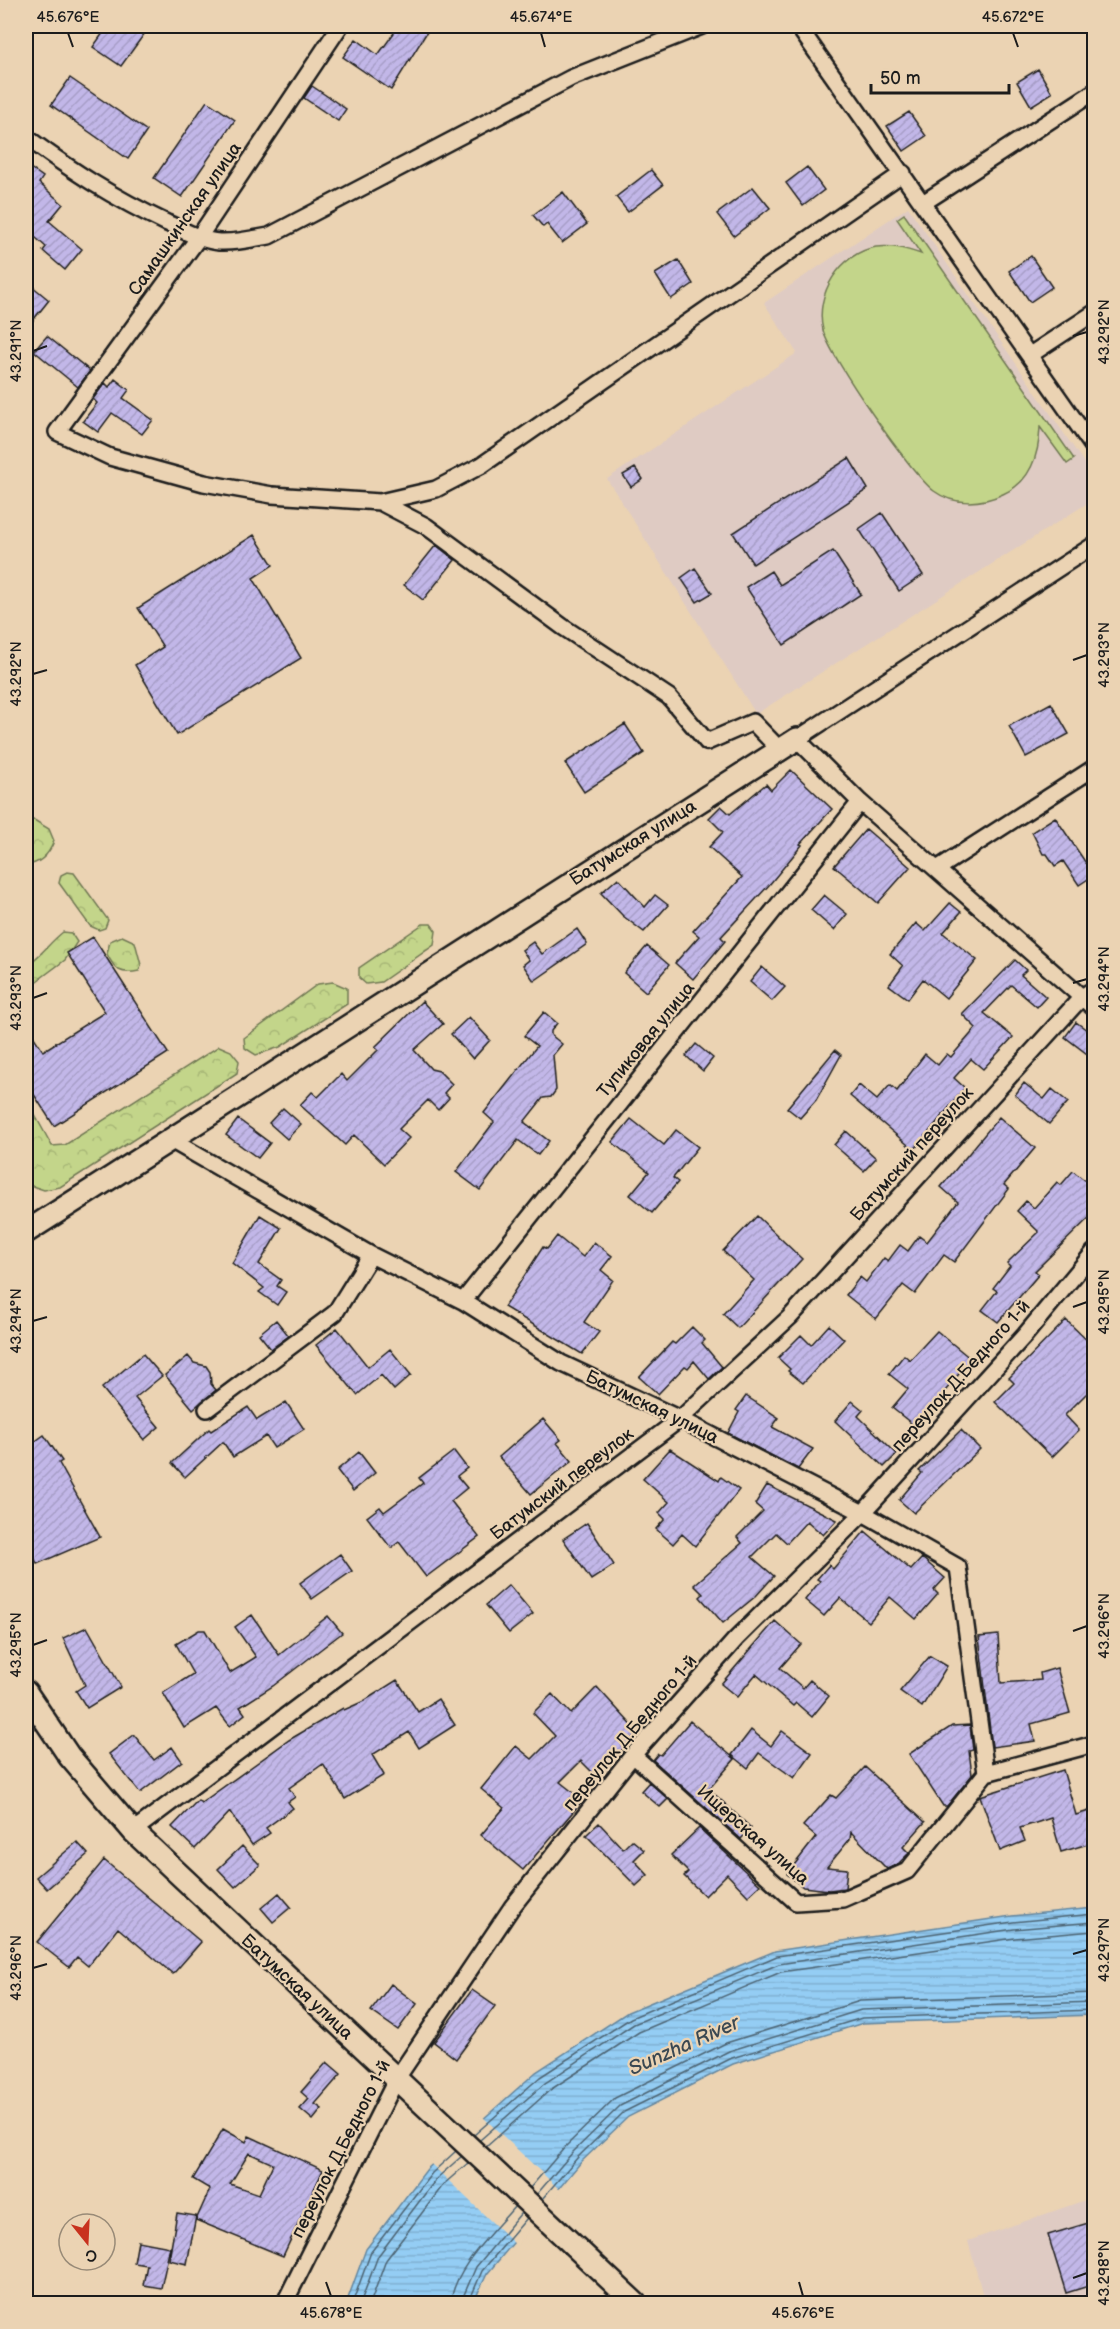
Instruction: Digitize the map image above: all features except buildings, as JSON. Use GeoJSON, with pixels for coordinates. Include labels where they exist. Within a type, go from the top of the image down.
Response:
{"type":"FeatureCollection","features":[{"type":"Feature","properties":{"kind":"street","name":"Самашкинская улица"},"geometry":{"type":"LineString","coordinates":[[340,26],[199,237],[57,432],[110,458],[204,483],[272,495],[380,502]]}},
{"type":"Feature","properties":{"kind":"street"},"geometry":{"type":"LineString","coordinates":[[26,137],[88,183],[121,202],[199,237],[217,242],[238,242],[269,236],[571,78],[702,26]]}},
{"type":"Feature","properties":{"kind":"street"},"geometry":{"type":"LineString","coordinates":[[798,26],[1095,448]]}},
{"type":"Feature","properties":{"kind":"street"},"geometry":{"type":"LineString","coordinates":[[924,203],[1095,92]]}},
{"type":"Feature","properties":{"kind":"street"},"geometry":{"type":"LineString","coordinates":[[380,502],[436,489],[482,465],[903,173]]}},
{"type":"Feature","properties":{"kind":"street"},"geometry":{"type":"LineString","coordinates":[[1030,355],[1095,314]]}},
{"type":"Feature","properties":{"kind":"street"},"geometry":{"type":"LineString","coordinates":[[380,502],[426,526],[563,627],[669,697],[707,742],[753,722],[788,744],[1088,993],[1095,1008]]}},
{"type":"Feature","properties":{"kind":"street","name":"Батумская улица"},"geometry":{"type":"LineString","coordinates":[[26,1232],[1095,545]]}},
{"type":"Feature","properties":{"kind":"street"},"geometry":{"type":"LineString","coordinates":[[937,869],[1095,768]]}},
{"type":"Feature","properties":{"kind":"street","name":"Тупиковая улица"},"geometry":{"type":"LineString","coordinates":[[463,1301],[860,802]]}},
{"type":"Feature","properties":{"kind":"street","name":"Батумский переулок"},"geometry":{"type":"LineString","coordinates":[[133,1830],[680,1419],[790,1317],[1088,993]]}},
{"type":"Feature","properties":{"kind":"street","name":"Батумская улица"},"geometry":{"type":"LineString","coordinates":[[169,1138],[371,1255],[463,1301],[561,1364],[680,1419],[863,1513],[958,1567],[986,1773]]}},
{"type":"Feature","properties":{"kind":"street","name":"переулок Д.Бедного 1-й"},"geometry":{"type":"LineString","coordinates":[[284,2304],[396,2078],[512,1907],[633,1755],[736,1639],[863,1513],[1025,1335],[1095,1252]]}},
{"type":"Feature","properties":{"kind":"street"},"geometry":{"type":"LineString","coordinates":[[207,1409],[335,1313],[371,1255]]}},
{"type":"Feature","properties":{"kind":"street","name":"Батумская улица"},"geometry":{"type":"LineString","coordinates":[[26,1692],[69,1756],[133,1830],[593,2260],[636,2304]]}},
{"type":"Feature","properties":{"kind":"street"},"geometry":{"type":"LineString","coordinates":[[986,1773],[1095,1744]]}},
{"type":"Feature","properties":{"kind":"street","name":"Ищерская улица"},"geometry":{"type":"LineString","coordinates":[[633,1755],[796,1902],[843,1899],[907,1871],[986,1773]]}},
{"type":"Feature","properties":{"kind":"shaded area"},"geometry":{"type":"Polygon","coordinates":[[[908,207],[1094,477],[1094,499],[756,714],[607,479],[797,353],[764,303],[908,207]]]}},
{"type":"Feature","properties":{"kind":"shaded area"},"geometry":{"type":"Polygon","coordinates":[[[1094,2197],[1094,2303],[985,2303],[968,2241],[1094,2197]]]}},
{"type":"Feature","properties":{"kind":"green space"},"geometry":{"type":"Polygon","coordinates":[[[904,214],[1074,459],[1067,464],[1040,427],[1038,447],[1032,466],[1027,475],[1013,489],[986,500],[968,502],[950,499],[934,491],[923,481],[855,388],[823,330],[822,303],[826,290],[841,267],[863,251],[876,247],[888,247],[921,254],[897,219],[904,214]]]}},
{"type":"Feature","properties":{"kind":"green space"},"geometry":{"type":"Polygon","coordinates":[[[34,820],[49,829],[54,841],[43,858],[36,863],[26,865],[26,821],[34,820]]]}},
{"type":"Feature","properties":{"kind":"green space"},"geometry":{"type":"Polygon","coordinates":[[[67,872],[74,873],[108,920],[105,928],[99,930],[90,926],[59,883],[61,875],[67,872]]]}},
{"type":"Feature","properties":{"kind":"green space"},"geometry":{"type":"Polygon","coordinates":[[[423,924],[431,924],[436,931],[434,945],[381,982],[366,984],[359,978],[359,968],[423,924]]]}},
{"type":"Feature","properties":{"kind":"green space"},"geometry":{"type":"Polygon","coordinates":[[[63,932],[71,933],[77,942],[65,960],[26,989],[26,966],[63,932]]]}},
{"type":"Feature","properties":{"kind":"green space"},"geometry":{"type":"Polygon","coordinates":[[[122,936],[135,942],[141,965],[139,971],[119,970],[107,954],[110,941],[122,936]]]}},
{"type":"Feature","properties":{"kind":"green space"},"geometry":{"type":"Polygon","coordinates":[[[333,982],[347,988],[347,1004],[280,1047],[256,1055],[245,1048],[244,1038],[318,984],[333,982]]]}},
{"type":"Feature","properties":{"kind":"green space"},"geometry":{"type":"Polygon","coordinates":[[[219,1046],[231,1051],[239,1061],[237,1073],[60,1187],[44,1190],[26,1184],[26,1099],[52,1146],[65,1145],[219,1046]]]}},
{"type":"Feature","properties":{"kind":"water","name":"Sunzha River"},"geometry":{"type":"Polygon","coordinates":[[[1094,1908],[1094,2015],[863,2023],[733,2064],[628,2117],[582,2161],[487,2274],[473,2303],[346,2304],[366,2249],[427,2169],[536,2072],[628,2012],[775,1951],[1012,1916],[1094,1908]]]}},
{"type":"Feature","properties":{"kind":"pier"},"geometry":{"type":"Polygon","coordinates":[[[482,2116],[561,2191],[516,2245],[430,2163],[482,2116]]]}}]}
